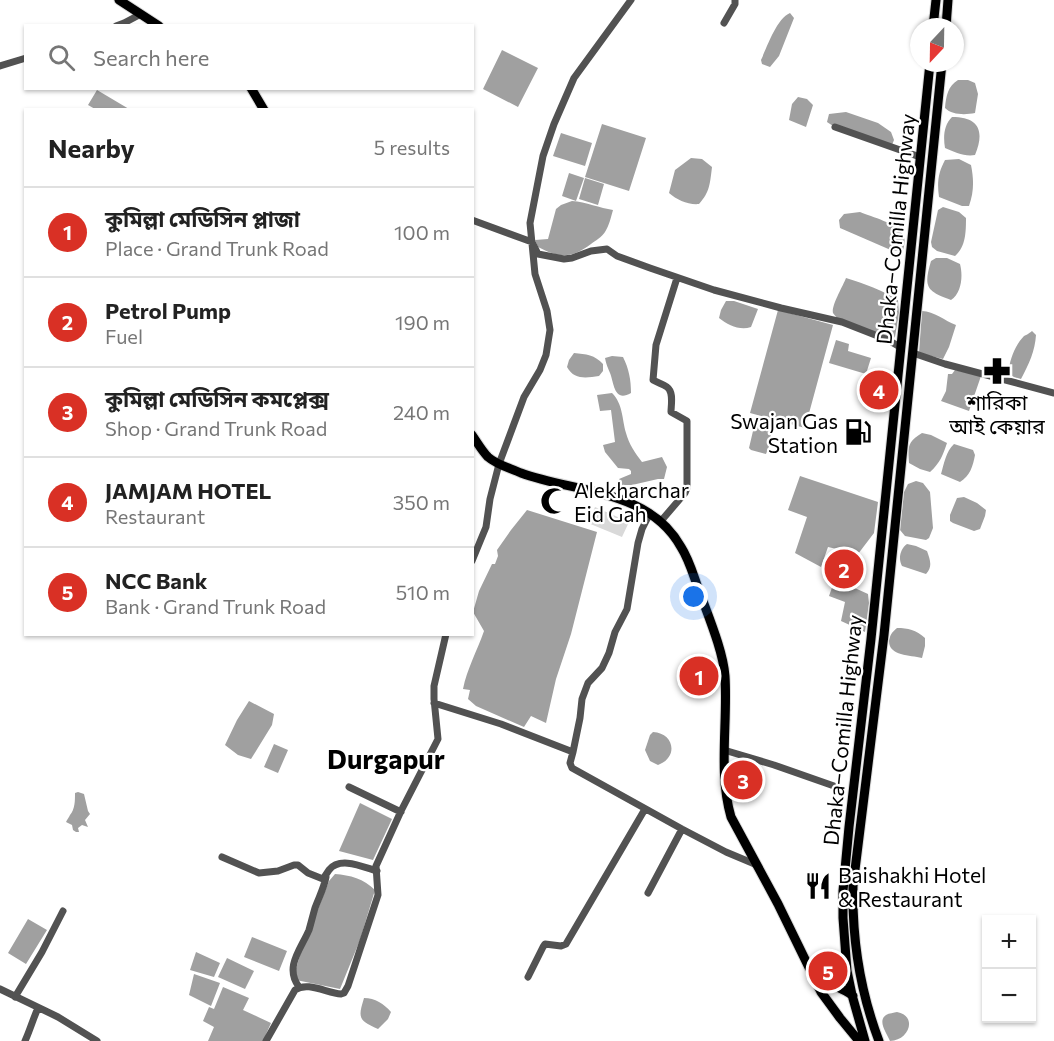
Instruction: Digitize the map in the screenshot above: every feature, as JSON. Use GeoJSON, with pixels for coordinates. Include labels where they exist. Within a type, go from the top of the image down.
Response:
{"type":"FeatureCollection","features":[{"type":"Feature","properties":{"kind":"highway"},"geometry":{"type":"LineString","coordinates":[[119,0],[156,24]]}},
{"type":"Feature","properties":{"kind":"highway"},"geometry":{"type":"LineString","coordinates":[[934,18],[936,0]]}},
{"type":"Feature","properties":{"kind":"highway"},"geometry":{"type":"LineString","coordinates":[[947,18],[948,0]]}},
{"type":"Feature","properties":{"kind":"highway","name":"Dhaka–Comilla Highway"},"geometry":{"type":"LineString","coordinates":[[865,1041],[852,995],[845,952],[844,878],[929,72]]}},
{"type":"Feature","properties":{"kind":"highway"},"geometry":{"type":"LineString","coordinates":[[879,1041],[870,1018],[857,964],[852,912],[853,886],[884,635],[941,72]]}},
{"type":"Feature","properties":{"kind":"highway"},"geometry":{"type":"LineString","coordinates":[[251,90],[263,108]]}},
{"type":"Feature","properties":{"kind":"highway"},"geometry":{"type":"LineString","coordinates":[[474,438],[487,456],[499,464],[530,476],[614,496],[650,513],[662,521],[675,536],[688,560],[722,661],[725,681],[724,750],[727,802],[731,817],[811,972],[820,980],[840,1018],[859,1041]]}},
{"type":"Feature","properties":{"kind":"highway"},"geometry":{"type":"LineString","coordinates":[[823,986],[839,987],[852,995],[865,999]]}},
{"type":"Feature","properties":{"kind":"highway"},"geometry":{"type":"LineString","coordinates":[[860,1021],[870,1018]]}},
{"type":"Feature","properties":{"kind":"street"},"geometry":{"type":"LineString","coordinates":[[474,556],[486,527],[499,464],[524,397],[546,355],[550,330],[547,311],[535,274],[530,224],[543,156],[563,100],[574,78],[631,0]]}},
{"type":"Feature","properties":{"kind":"street"},"geometry":{"type":"LineString","coordinates":[[724,23],[735,0]]}},
{"type":"Feature","properties":{"kind":"street"},"geometry":{"type":"LineString","coordinates":[[121,24],[141,14]]}},
{"type":"Feature","properties":{"kind":"street"},"geometry":{"type":"LineString","coordinates":[[0,66],[24,59]]}},
{"type":"Feature","properties":{"kind":"street"},"geometry":{"type":"LineString","coordinates":[[835,127],[920,156]]}},
{"type":"Feature","properties":{"kind":"street"},"geometry":{"type":"LineString","coordinates":[[474,221],[532,242],[538,254],[564,259],[607,249],[617,256],[740,298],[842,322],[900,347]]}},
{"type":"Feature","properties":{"kind":"street"},"geometry":{"type":"LineString","coordinates":[[662,521],[687,488],[687,421],[671,412],[669,388],[653,380],[656,345],[677,278]]}},
{"type":"Feature","properties":{"kind":"street"},"geometry":{"type":"LineString","coordinates":[[913,353],[945,364],[1054,393]]}},
{"type":"Feature","properties":{"kind":"street"},"geometry":{"type":"LineString","coordinates":[[650,513],[638,543],[627,609],[615,632],[602,668],[588,683],[582,699],[570,764],[572,768],[682,829],[757,865]]}},
{"type":"Feature","properties":{"kind":"street"},"geometry":{"type":"LineString","coordinates":[[266,1041],[295,990],[299,987],[305,986],[335,994],[344,993],[378,895],[376,866],[438,739],[434,686],[446,636]]}},
{"type":"Feature","properties":{"kind":"street"},"geometry":{"type":"LineString","coordinates":[[434,702],[501,724],[573,752]]}},
{"type":"Feature","properties":{"kind":"street"},"geometry":{"type":"LineString","coordinates":[[724,750],[834,786]]}},
{"type":"Feature","properties":{"kind":"street"},"geometry":{"type":"LineString","coordinates":[[349,787],[401,812]]}},
{"type":"Feature","properties":{"kind":"street"},"geometry":{"type":"LineString","coordinates":[[528,977],[545,944],[561,946],[566,944],[645,809]]}},
{"type":"Feature","properties":{"kind":"street"},"geometry":{"type":"LineString","coordinates":[[648,893],[682,829]]}},
{"type":"Feature","properties":{"kind":"street"},"geometry":{"type":"LineString","coordinates":[[222,857],[259,873],[278,871],[298,865],[308,873],[323,879],[330,868],[340,863],[377,871]]}},
{"type":"Feature","properties":{"kind":"street"},"geometry":{"type":"LineString","coordinates":[[299,987],[294,981],[294,963],[324,889],[327,874]]}},
{"type":"Feature","properties":{"kind":"street"},"geometry":{"type":"LineString","coordinates":[[15,997],[63,911]]}},
{"type":"Feature","properties":{"kind":"street"},"geometry":{"type":"LineString","coordinates":[[0,989],[58,1017],[98,1041]]}},
{"type":"Feature","properties":{"kind":"street"},"geometry":{"type":"LineString","coordinates":[[25,1041],[38,1008]]}},
{"type":"Feature","properties":{"kind":"shaded area"},"geometry":{"type":"Polygon","coordinates":[[[790,13],[794,18],[779,56],[770,67],[762,64],[761,60],[773,34],[785,16],[790,13]]]}},
{"type":"Feature","properties":{"kind":"shaded area"},"geometry":{"type":"Polygon","coordinates":[[[502,50],[538,68],[518,107],[483,89],[502,50]]]}},
{"type":"Feature","properties":{"kind":"shaded area"},"geometry":{"type":"Polygon","coordinates":[[[958,80],[975,83],[978,94],[975,113],[959,114],[945,108],[948,92],[958,80]]]}},
{"type":"Feature","properties":{"kind":"shaded area"},"geometry":{"type":"Polygon","coordinates":[[[97,90],[127,108],[93,108],[88,105],[97,90]]]}},
{"type":"Feature","properties":{"kind":"shaded area"},"geometry":{"type":"Polygon","coordinates":[[[798,97],[807,99],[813,105],[806,127],[789,120],[792,104],[798,97]]]}},
{"type":"Feature","properties":{"kind":"shaded area"},"geometry":{"type":"Polygon","coordinates":[[[846,112],[878,123],[891,132],[894,140],[892,145],[827,122],[829,114],[846,112]]]}},
{"type":"Feature","properties":{"kind":"shaded area"},"geometry":{"type":"Polygon","coordinates":[[[952,117],[968,120],[977,127],[979,139],[975,155],[963,155],[945,148],[945,131],[952,117]]]}},
{"type":"Feature","properties":{"kind":"shaded area"},"geometry":{"type":"Polygon","coordinates":[[[602,124],[646,138],[629,191],[585,177],[602,124]]]}},
{"type":"Feature","properties":{"kind":"shaded area"},"geometry":{"type":"Polygon","coordinates":[[[561,133],[592,143],[585,166],[553,156],[561,133]]]}},
{"type":"Feature","properties":{"kind":"shaded area"},"geometry":{"type":"Polygon","coordinates":[[[691,158],[702,159],[712,167],[710,183],[699,204],[683,202],[669,193],[675,170],[691,158]]]}},
{"type":"Feature","properties":{"kind":"shaded area"},"geometry":{"type":"Polygon","coordinates":[[[959,159],[971,165],[973,186],[969,206],[962,206],[939,197],[939,178],[945,160],[959,159]]]}},
{"type":"Feature","properties":{"kind":"shaded area"},"geometry":{"type":"Polygon","coordinates":[[[569,173],[584,178],[576,201],[562,196],[569,173]]]}},
{"type":"Feature","properties":{"kind":"shaded area"},"geometry":{"type":"Polygon","coordinates":[[[585,178],[604,184],[598,205],[579,199],[585,178]]]}},
{"type":"Feature","properties":{"kind":"shaded area"},"geometry":{"type":"Polygon","coordinates":[[[572,201],[613,210],[604,234],[584,249],[571,254],[559,255],[538,247],[535,240],[548,239],[556,209],[572,201]]]}},
{"type":"Feature","properties":{"kind":"shaded area"},"geometry":{"type":"Polygon","coordinates":[[[943,207],[959,212],[966,218],[963,243],[955,256],[937,251],[932,247],[938,210],[943,207]]]}},
{"type":"Feature","properties":{"kind":"shaded area"},"geometry":{"type":"Polygon","coordinates":[[[860,212],[890,224],[900,231],[904,239],[903,250],[893,251],[840,228],[839,220],[844,214],[860,212]]]}},
{"type":"Feature","properties":{"kind":"shaded area"},"geometry":{"type":"Polygon","coordinates":[[[936,258],[947,258],[960,264],[961,284],[955,297],[951,300],[932,291],[927,283],[931,261],[936,258]]]}},
{"type":"Feature","properties":{"kind":"shaded area"},"geometry":{"type":"Polygon","coordinates":[[[846,278],[898,300],[899,313],[895,337],[892,339],[837,318],[833,310],[846,278]]]}},
{"type":"Feature","properties":{"kind":"shaded area"},"geometry":{"type":"Polygon","coordinates":[[[726,301],[734,301],[758,309],[751,327],[734,327],[719,318],[726,301]]]}},
{"type":"Feature","properties":{"kind":"shaded area"},"geometry":{"type":"Polygon","coordinates":[[[778,310],[833,325],[805,428],[750,413],[778,310]]]}},
{"type":"Feature","properties":{"kind":"shaded area"},"geometry":{"type":"Polygon","coordinates":[[[922,311],[935,314],[956,325],[943,359],[919,353],[922,311]]]}},
{"type":"Feature","properties":{"kind":"shaded area"},"geometry":{"type":"Polygon","coordinates":[[[1032,331],[1036,335],[1031,357],[1021,379],[1014,377],[1009,374],[1013,354],[1024,336],[1032,331]]]}},
{"type":"Feature","properties":{"kind":"shaded area"},"geometry":{"type":"Polygon","coordinates":[[[836,340],[849,344],[848,351],[871,358],[866,374],[829,363],[836,340]]]}},
{"type":"Feature","properties":{"kind":"shaded area"},"geometry":{"type":"Polygon","coordinates":[[[574,353],[597,359],[603,364],[603,371],[599,376],[590,377],[573,374],[567,367],[574,353]]]}},
{"type":"Feature","properties":{"kind":"shaded area"},"geometry":{"type":"Polygon","coordinates":[[[623,357],[630,379],[631,393],[621,396],[618,394],[605,358],[623,357]]]}},
{"type":"Feature","properties":{"kind":"shaded area"},"geometry":{"type":"Polygon","coordinates":[[[955,370],[981,376],[969,411],[941,401],[946,391],[948,374],[952,374],[955,370]]]}},
{"type":"Feature","properties":{"kind":"shaded area"},"geometry":{"type":"Polygon","coordinates":[[[612,393],[620,407],[632,448],[642,462],[662,457],[667,467],[664,479],[622,485],[619,479],[631,474],[631,471],[618,468],[605,452],[603,445],[615,442],[611,410],[600,411],[597,395],[612,393]]]}},
{"type":"Feature","properties":{"kind":"shaded area"},"geometry":{"type":"Polygon","coordinates":[[[757,426],[770,428],[771,435],[766,454],[749,448],[753,431],[757,426]]]}},
{"type":"Feature","properties":{"kind":"shaded area"},"geometry":{"type":"Polygon","coordinates":[[[922,433],[947,443],[941,459],[930,472],[909,463],[910,445],[922,433]]]}},
{"type":"Feature","properties":{"kind":"shaded area"},"geometry":{"type":"Polygon","coordinates":[[[954,444],[973,450],[975,455],[970,470],[960,482],[941,474],[947,454],[954,444]]]}},
{"type":"Feature","properties":{"kind":"shaded area"},"geometry":{"type":"Polygon","coordinates":[[[800,476],[878,502],[874,533],[858,554],[828,547],[821,567],[795,553],[807,517],[788,510],[800,476]]]}},
{"type":"Feature","properties":{"kind":"shaded area"},"geometry":{"type":"Polygon","coordinates":[[[916,481],[923,483],[930,492],[933,528],[926,540],[905,536],[900,530],[904,492],[908,484],[916,481]]]}},
{"type":"Feature","properties":{"kind":"shaded area"},"geometry":{"type":"Polygon","coordinates":[[[964,497],[986,510],[980,529],[974,531],[950,521],[957,498],[964,497]]]}},
{"type":"Feature","properties":{"kind":"shaded area"},"geometry":{"type":"Polygon","coordinates":[[[595,507],[629,522],[622,537],[588,523],[595,507]]]}},
{"type":"Feature","properties":{"kind":"shaded area"},"geometry":{"type":"Polygon","coordinates":[[[527,510],[597,532],[546,723],[531,716],[524,727],[476,706],[468,699],[470,690],[463,689],[484,631],[474,614],[479,591],[492,564],[495,564],[498,556],[497,550],[527,510]]]}},
{"type":"Feature","properties":{"kind":"shaded area"},"geometry":{"type":"Polygon","coordinates":[[[907,544],[927,551],[930,566],[926,574],[902,566],[900,554],[907,544]]]}},
{"type":"Feature","properties":{"kind":"shaded area"},"geometry":{"type":"Polygon","coordinates":[[[835,579],[868,594],[865,632],[841,621],[845,602],[829,596],[835,579]]]}},
{"type":"Feature","properties":{"kind":"shaded area"},"geometry":{"type":"Polygon","coordinates":[[[897,628],[912,630],[925,638],[922,658],[892,650],[889,639],[897,628]]]}},
{"type":"Feature","properties":{"kind":"shaded area"},"geometry":{"type":"Polygon","coordinates":[[[249,701],[274,714],[272,725],[251,759],[238,755],[225,745],[249,701]]]}},
{"type":"Feature","properties":{"kind":"shaded area"},"geometry":{"type":"Polygon","coordinates":[[[653,732],[666,736],[671,746],[669,757],[658,765],[650,761],[645,750],[653,732]]]}},
{"type":"Feature","properties":{"kind":"shaded area"},"geometry":{"type":"Polygon","coordinates":[[[274,744],[288,750],[278,773],[264,767],[274,744]]]}},
{"type":"Feature","properties":{"kind":"shaded area"},"geometry":{"type":"Polygon","coordinates":[[[75,793],[84,794],[90,814],[85,820],[88,827],[82,825],[78,828],[79,832],[76,832],[72,825],[66,822],[74,808],[75,793]]]}},
{"type":"Feature","properties":{"kind":"shaded area"},"geometry":{"type":"Polygon","coordinates":[[[360,803],[392,819],[373,860],[339,851],[360,803]]]}},
{"type":"Feature","properties":{"kind":"shaded area"},"geometry":{"type":"Polygon","coordinates":[[[335,874],[356,878],[375,890],[360,940],[340,989],[296,980],[295,972],[329,881],[335,874]]]}},
{"type":"Feature","properties":{"kind":"shaded area"},"geometry":{"type":"Polygon","coordinates":[[[28,919],[47,930],[26,964],[8,953],[28,919]]]}},
{"type":"Feature","properties":{"kind":"shaded area"},"geometry":{"type":"Polygon","coordinates":[[[252,937],[287,951],[279,971],[244,957],[252,937]]]}},
{"type":"Feature","properties":{"kind":"shaded area"},"geometry":{"type":"Polygon","coordinates":[[[196,952],[220,963],[214,977],[190,970],[196,952]]]}},
{"type":"Feature","properties":{"kind":"shaded area"},"geometry":{"type":"Polygon","coordinates":[[[227,958],[254,971],[245,989],[218,977],[227,958]]]}},
{"type":"Feature","properties":{"kind":"shaded area"},"geometry":{"type":"Polygon","coordinates":[[[194,974],[220,983],[211,1006],[189,995],[194,974]]]}},
{"type":"Feature","properties":{"kind":"shaded area"},"geometry":{"type":"Polygon","coordinates":[[[223,987],[249,998],[243,1010],[271,1023],[263,1041],[208,1041],[214,1027],[203,1021],[209,1007],[214,1009],[223,987]]]}},
{"type":"Feature","properties":{"kind":"shaded area"},"geometry":{"type":"Polygon","coordinates":[[[364,998],[379,1002],[391,1012],[388,1019],[378,1029],[361,1018],[364,998]]]}},
{"type":"Feature","properties":{"kind":"shaded area"},"geometry":{"type":"Polygon","coordinates":[[[897,1012],[904,1014],[907,1018],[908,1028],[902,1037],[890,1041],[882,1021],[886,1015],[897,1012]]]}},
{"type":"Feature","properties":{"kind":"place","name":"শারিকা আই কেয়ার"},"geometry":{"type":"Point","coordinates":[997,371]}},
{"type":"Feature","properties":{"kind":"place","name":"JAMJAM HOTEL"},"geometry":{"type":"Point","coordinates":[879,390]}},
{"type":"Feature","properties":{"kind":"place","name":"Swajan Gas Station"},"geometry":{"type":"Point","coordinates":[858,432]}},
{"type":"Feature","properties":{"kind":"place","name":"Alekharchar Eid Gah"},"geometry":{"type":"Point","coordinates":[554,501]}},
{"type":"Feature","properties":{"kind":"place","name":"Petrol Pump"},"geometry":{"type":"Point","coordinates":[844,569]}},
{"type":"Feature","properties":{"kind":"place","name":"কুমিল্লা মেডিসিন প্লাজা"},"geometry":{"type":"Point","coordinates":[699,676]}},
{"type":"Feature","properties":{"kind":"place","name":"কুমিল্লা মেডিসিন কমপ্লেক্স"},"geometry":{"type":"Point","coordinates":[743,780]}},
{"type":"Feature","properties":{"kind":"place","name":"Baishakhi Hotel & Restaurant"},"geometry":{"type":"Point","coordinates":[818,886]}},
{"type":"Feature","properties":{"kind":"place","name":"NCC Bank"},"geometry":{"type":"Point","coordinates":[828,971]}},
{"type":"Feature","properties":{"kind":"district","name":"Durgapur"},"geometry":{"type":"Point","coordinates":[386,758]}}]}
